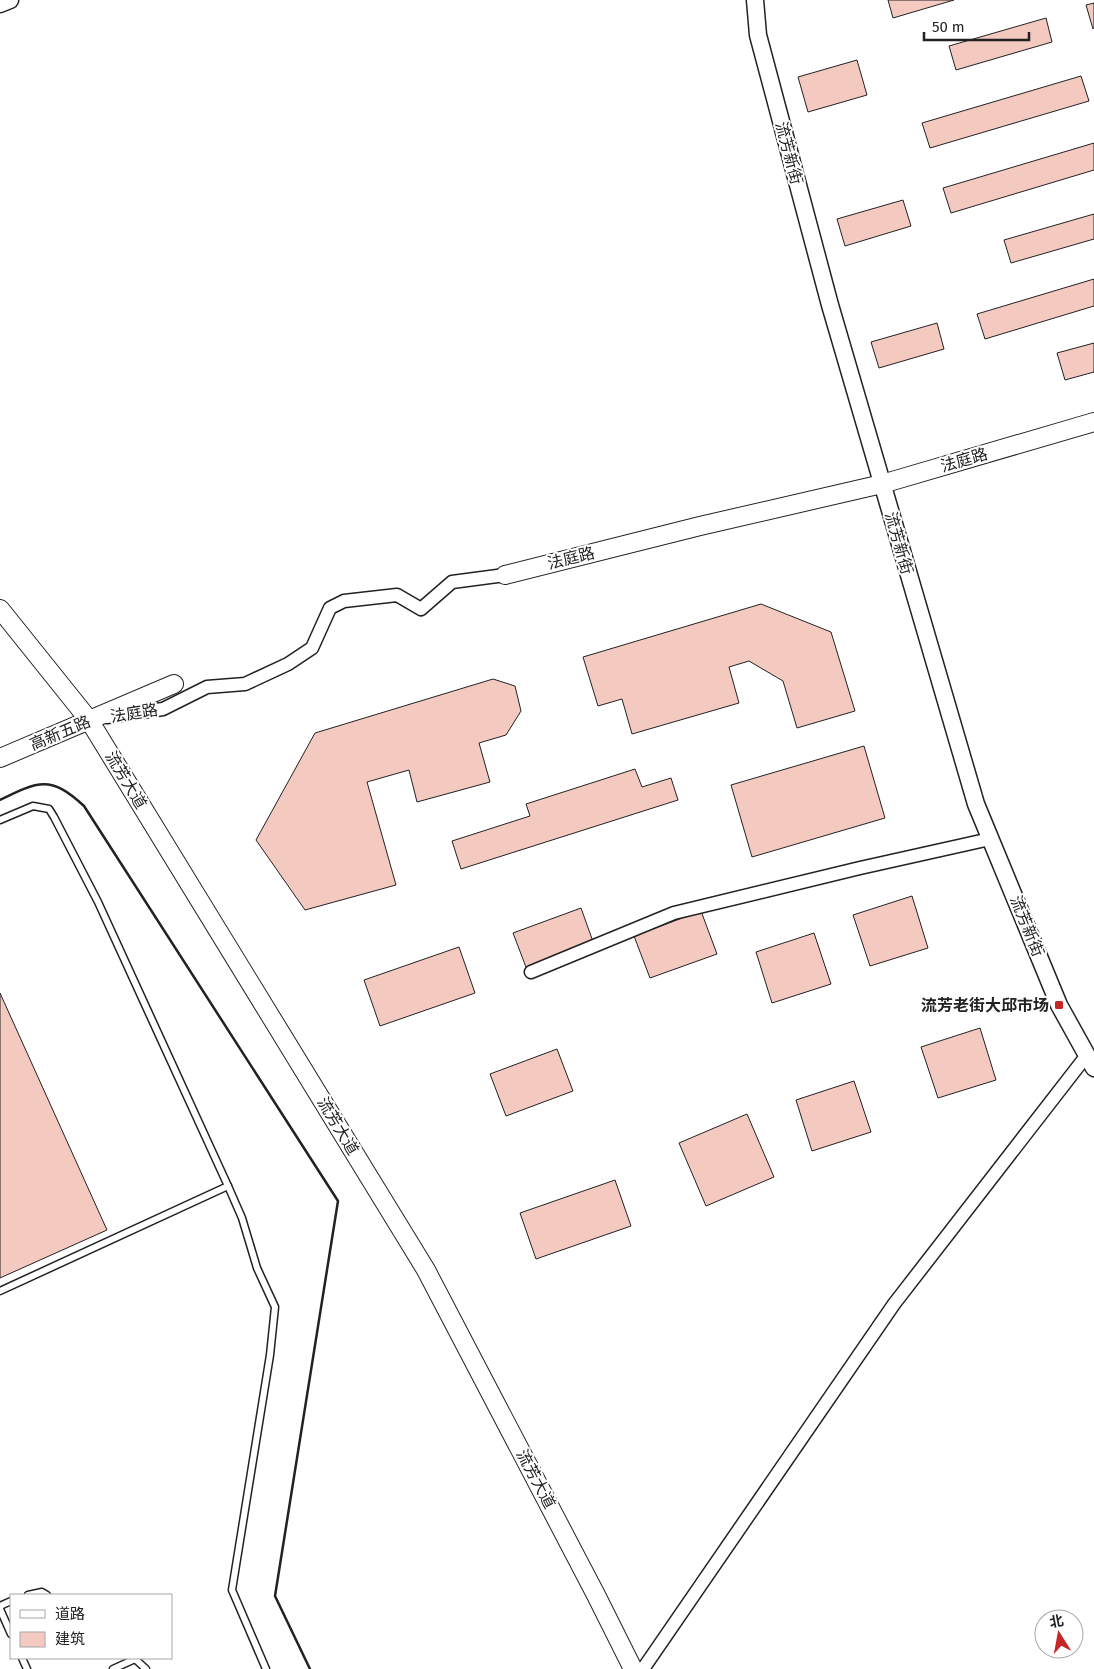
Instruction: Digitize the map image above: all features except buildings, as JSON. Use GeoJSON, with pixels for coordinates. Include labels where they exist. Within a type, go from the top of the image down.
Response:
{"type":"FeatureCollection","features":[{"type":"Feature","properties":{"kind":"main road","name":"法庭路"},"geometry":{"type":"LineString","coordinates":[[505,575],[690,528],[882,484],[1094,422]]}},
{"type":"Feature","properties":{"kind":"main road","name":"流芳大道"},"geometry":{"type":"LineString","coordinates":[[0,609],[89,720],[426,1270],[592,1586],[633,1669]]}},
{"type":"Feature","properties":{"kind":"main road","name":"高新五路"},"geometry":{"type":"LineString","coordinates":[[0,758],[174,684]]}},
{"type":"Feature","properties":{"kind":"street"},"geometry":{"type":"LineString","coordinates":[[0,4],[10,0]]}},
{"type":"Feature","properties":{"kind":"street","name":"流芳新街"},"geometry":{"type":"LineString","coordinates":[[755,0],[758,35],[830,305],[976,804],[1059,1005],[1090,1061]]}},
{"type":"Feature","properties":{"kind":"street","name":"法庭路"},"geometry":{"type":"LineString","coordinates":[[89,720],[163,709],[207,688],[246,684],[288,664],[312,648],[330,608],[344,601],[397,596],[421,609],[452,582],[505,575]]}},
{"type":"Feature","properties":{"kind":"street"},"geometry":{"type":"LineString","coordinates":[[531,972],[674,913],[990,839]]}},
{"type":"Feature","properties":{"kind":"street"},"geometry":{"type":"LineString","coordinates":[[643,1669],[894,1304],[1090,1061]]}},
{"type":"Feature","properties":{"kind":"lane"},"geometry":{"type":"LineString","coordinates":[[0,820],[33,806],[49,809],[54,816],[98,902],[228,1186],[242,1218],[257,1268],[275,1307],[268,1365],[232,1590],[266,1669]]}},
{"type":"Feature","properties":{"kind":"lane"},"geometry":{"type":"LineString","coordinates":[[0,1291],[228,1186]]}},
{"type":"Feature","properties":{"kind":"lane"},"geometry":{"type":"LineString","coordinates":[[33,1594],[42,1592],[45,1594]]}},
{"type":"Feature","properties":{"kind":"lane"},"geometry":{"type":"LineString","coordinates":[[0,1608],[10,1632]]}},
{"type":"Feature","properties":{"kind":"lane"},"geometry":{"type":"LineString","coordinates":[[113,1669],[132,1659]]}},
{"type":"Feature","properties":{"kind":"lane"},"geometry":{"type":"LineString","coordinates":[[135,1659],[146,1669]]}},
{"type":"Feature","properties":{"kind":"wall"},"geometry":{"type":"LineString","coordinates":[[0,800],[35,785],[44,784],[62,789],[84,806],[338,1201],[275,1596],[310,1669]]}},
{"type":"Feature","properties":{"kind":"place","name":"流芳老街大邱市场"},"geometry":{"type":"Point","coordinates":[1059,1005]}}]}
